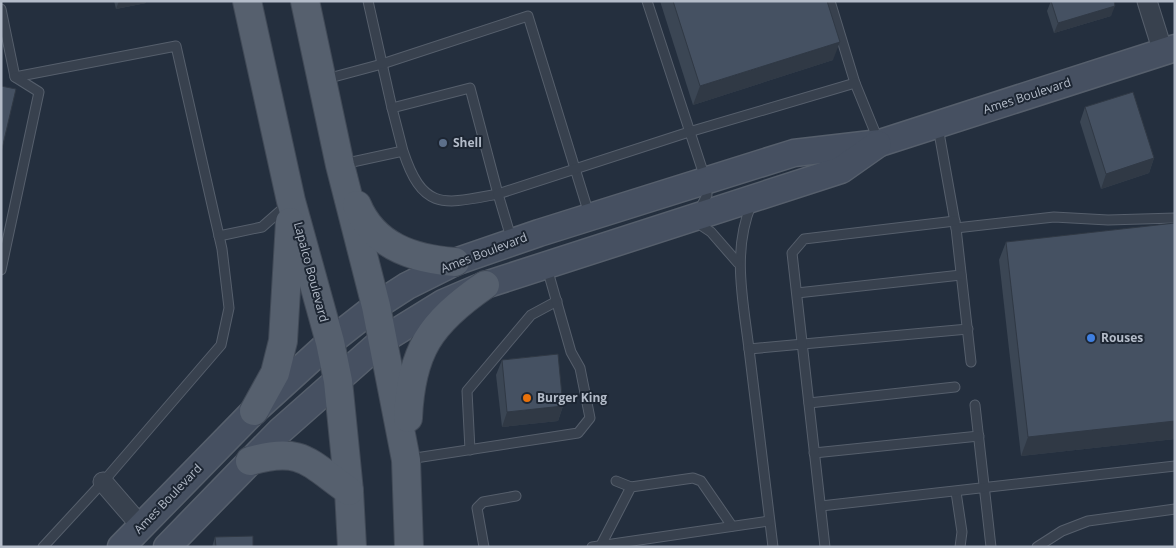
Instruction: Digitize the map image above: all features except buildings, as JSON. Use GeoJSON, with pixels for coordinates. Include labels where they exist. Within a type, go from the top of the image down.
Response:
{"type":"FeatureCollection","features":[{"type":"Feature","properties":{"kind":"main road","name":"Lapalco Boulevard"},"geometry":{"type":"LineString","coordinates":[[247,1],[292,201],[330,342],[338,381],[349,491],[352,547]]}},
{"type":"Feature","properties":{"kind":"main road"},"geometry":{"type":"LineString","coordinates":[[285,1],[296,39],[322,81]]}},
{"type":"Feature","properties":{"kind":"main road"},"geometry":{"type":"LineString","coordinates":[[305,1],[340,165],[376,306],[406,460]]}},
{"type":"Feature","properties":{"kind":"main road"},"geometry":{"type":"LineString","coordinates":[[340,165],[361,214],[370,228],[387,243],[416,257],[455,262]]}},
{"type":"Feature","properties":{"kind":"main road"},"geometry":{"type":"LineString","coordinates":[[254,411],[275,373],[283,341],[292,201]]}},
{"type":"Feature","properties":{"kind":"main road"},"geometry":{"type":"LineString","coordinates":[[409,547],[406,460],[410,384],[421,351],[441,319],[485,285]]}},
{"type":"Feature","properties":{"kind":"main road"},"geometry":{"type":"LineString","coordinates":[[250,461],[274,454],[298,457],[307,461],[349,491]]}},
{"type":"Feature","properties":{"kind":"street"},"geometry":{"type":"LineString","coordinates":[[1147,1],[1169,50]]}},
{"type":"Feature","properties":{"kind":"street","name":"Ames Boulevard"},"geometry":{"type":"LineString","coordinates":[[121,547],[254,411],[330,342],[376,306],[408,286],[455,262],[590,217],[794,154],[880,143],[1169,50]]}},
{"type":"Feature","properties":{"kind":"street","name":"Ames Boulevard"},"geometry":{"type":"LineString","coordinates":[[168,547],[280,431],[383,340],[443,303],[485,285],[841,170],[880,143]]}},
{"type":"Feature","properties":{"kind":"street"},"geometry":{"type":"LineString","coordinates":[[103,482],[141,526]]}},
{"type":"Feature","properties":{"kind":"lane"},"geometry":{"type":"LineString","coordinates":[[368,1],[403,151],[415,181],[432,198],[442,202],[455,202],[498,194],[689,132],[855,83]]}},
{"type":"Feature","properties":{"kind":"lane"},"geometry":{"type":"LineString","coordinates":[[647,1],[706,181],[708,195],[692,219],[711,232],[738,263]]}},
{"type":"Feature","properties":{"kind":"lane"},"geometry":{"type":"LineString","coordinates":[[830,1],[855,83],[880,143]]}},
{"type":"Feature","properties":{"kind":"lane"},"geometry":{"type":"LineString","coordinates":[[1,9],[15,77],[39,92],[1,270]]}},
{"type":"Feature","properties":{"kind":"lane"},"geometry":{"type":"LineString","coordinates":[[322,81],[382,64],[528,16],[590,217]]}},
{"type":"Feature","properties":{"kind":"lane"},"geometry":{"type":"LineString","coordinates":[[15,77],[176,46],[219,236],[230,308],[222,345],[103,482],[43,547]]}},
{"type":"Feature","properties":{"kind":"lane"},"geometry":{"type":"LineString","coordinates":[[392,108],[470,88],[512,242]]}},
{"type":"Feature","properties":{"kind":"lane"},"geometry":{"type":"LineString","coordinates":[[937,125],[956,225],[971,362]]}},
{"type":"Feature","properties":{"kind":"lane"},"geometry":{"type":"LineString","coordinates":[[340,165],[403,151]]}},
{"type":"Feature","properties":{"kind":"lane"},"geometry":{"type":"LineString","coordinates":[[753,200],[741,238],[738,263],[772,547]]}},
{"type":"Feature","properties":{"kind":"lane"},"geometry":{"type":"LineString","coordinates":[[219,236],[262,227],[292,201]]}},
{"type":"Feature","properties":{"kind":"lane"},"geometry":{"type":"LineString","coordinates":[[825,547],[792,253],[804,239],[1054,217],[1108,220],[1175,218]]}},
{"type":"Feature","properties":{"kind":"lane"},"geometry":{"type":"LineString","coordinates":[[406,460],[578,432],[590,418],[580,368],[571,352],[546,265]]}},
{"type":"Feature","properties":{"kind":"lane"},"geometry":{"type":"LineString","coordinates":[[796,293],[961,275]]}},
{"type":"Feature","properties":{"kind":"lane"},"geometry":{"type":"LineString","coordinates":[[470,450],[467,390],[531,315],[557,301]]}},
{"type":"Feature","properties":{"kind":"lane"},"geometry":{"type":"LineString","coordinates":[[749,349],[968,329]]}},
{"type":"Feature","properties":{"kind":"lane"},"geometry":{"type":"LineString","coordinates":[[809,403],[955,387]]}},
{"type":"Feature","properties":{"kind":"lane"},"geometry":{"type":"LineString","coordinates":[[975,405],[991,547]]}},
{"type":"Feature","properties":{"kind":"lane"},"geometry":{"type":"LineString","coordinates":[[814,453],[978,436]]}},
{"type":"Feature","properties":{"kind":"lane"},"geometry":{"type":"LineString","coordinates":[[821,506],[1175,466]]}},
{"type":"Feature","properties":{"kind":"lane"},"geometry":{"type":"LineString","coordinates":[[616,481],[631,487],[693,478],[701,481],[732,526]]}},
{"type":"Feature","properties":{"kind":"lane"},"geometry":{"type":"LineString","coordinates":[[596,546],[631,487]]}},
{"type":"Feature","properties":{"kind":"lane"},"geometry":{"type":"LineString","coordinates":[[956,492],[962,532],[960,547]]}},
{"type":"Feature","properties":{"kind":"lane"},"geometry":{"type":"LineString","coordinates":[[484,547],[477,508],[483,502],[516,496]]}},
{"type":"Feature","properties":{"kind":"lane"},"geometry":{"type":"LineString","coordinates":[[1037,547],[1062,531],[1088,521],[1175,509]]}},
{"type":"Feature","properties":{"kind":"lane"},"geometry":{"type":"LineString","coordinates":[[596,546],[770,521]]}},
{"type":"Feature","properties":{"kind":"place","name":"Shell"},"geometry":{"type":"Point","coordinates":[443,143]}},
{"type":"Feature","properties":{"kind":"place","name":"Rouses"},"geometry":{"type":"Point","coordinates":[1091,338]}},
{"type":"Feature","properties":{"kind":"place","name":"Burger King"},"geometry":{"type":"Point","coordinates":[527,398]}}]}
